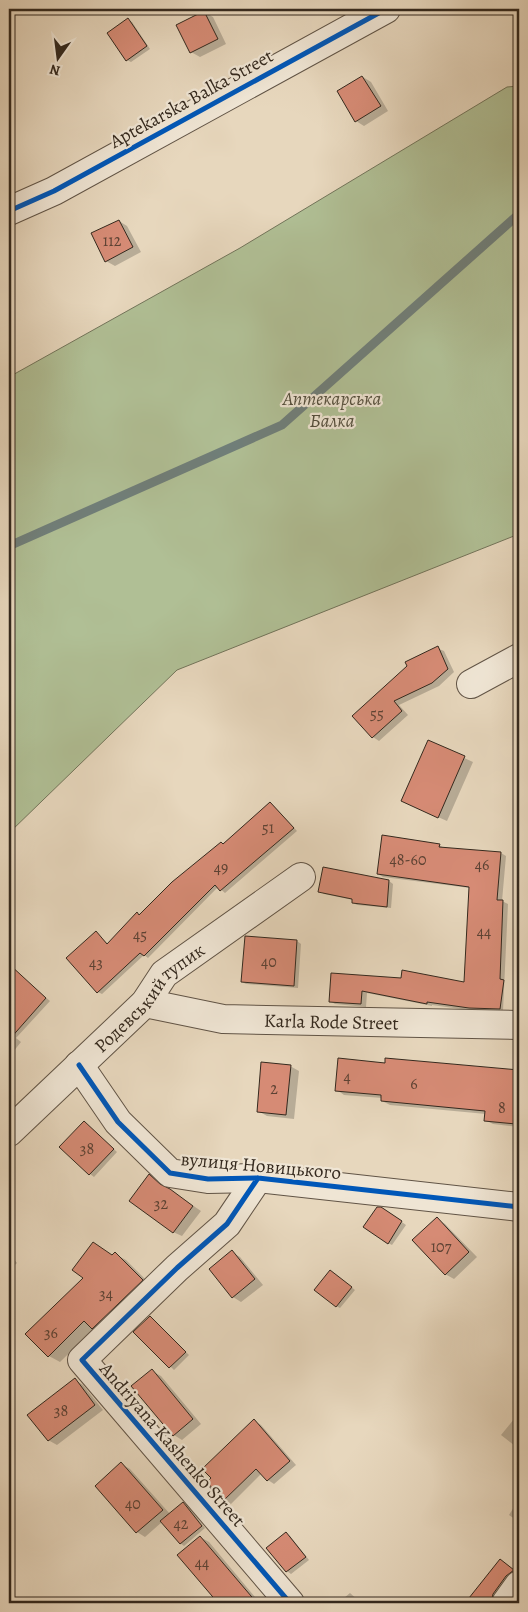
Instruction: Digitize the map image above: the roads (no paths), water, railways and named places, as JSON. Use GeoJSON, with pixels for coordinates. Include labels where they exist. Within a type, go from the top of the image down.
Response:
{"type":"FeatureCollection","features":[{"type":"Feature","properties":{"kind":"street","name":"Aptekarska Balka Street"},"geometry":{"type":"LineString","coordinates":[[9,211],[54,191],[386,9]]}},
{"type":"Feature","properties":{"kind":"street"},"geometry":{"type":"LineString","coordinates":[[471,684],[519,658]]}},
{"type":"Feature","properties":{"kind":"street","name":"Родевський тупик"},"geometry":{"type":"LineString","coordinates":[[9,1132],[145,1003],[164,974],[301,878]]}},
{"type":"Feature","properties":{"kind":"street","name":"Karla Rode Street"},"geometry":{"type":"LineString","coordinates":[[145,1003],[223,1019],[519,1025]]}},
{"type":"Feature","properties":{"kind":"street","name":"вулиця Новицького"},"geometry":{"type":"LineString","coordinates":[[79,1065],[118,1122],[170,1172],[208,1180],[258,1178],[519,1207]]}},
{"type":"Feature","properties":{"kind":"street","name":"Andriyana Kashenko Street"},"geometry":{"type":"LineString","coordinates":[[258,1178],[227,1224],[177,1268],[82,1360],[290,1603]]}},
{"type":"Feature","properties":{"kind":"street"},"geometry":{"type":"LineString","coordinates":[[506,1603],[519,1586]]}},
{"type":"Feature","properties":{"kind":"waterway"},"geometry":{"type":"LineString","coordinates":[[9,546],[282,425],[519,214]]}},
{"type":"Feature","properties":{"kind":"park label","name":"Аптекарська Балка"},"geometry":{"type":"Point","coordinates":[332,409]}}]}
